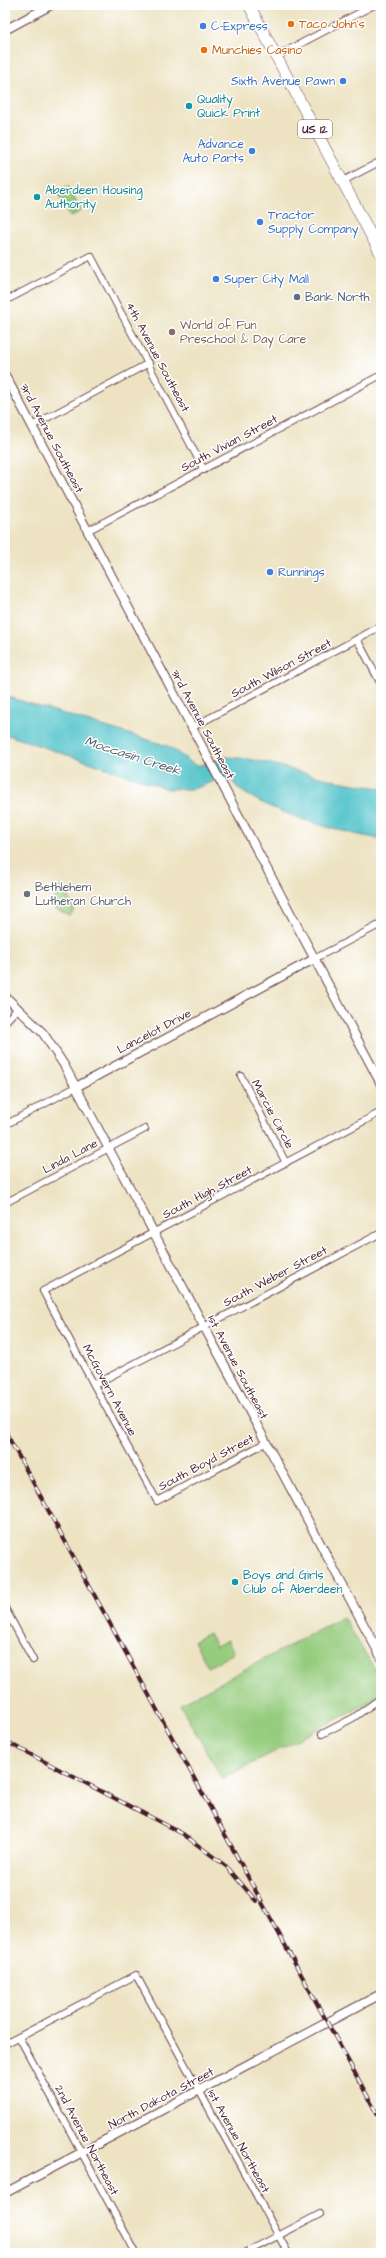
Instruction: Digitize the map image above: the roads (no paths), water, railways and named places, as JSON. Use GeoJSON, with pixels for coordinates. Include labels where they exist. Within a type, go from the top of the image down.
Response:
{"type":"FeatureCollection","features":[{"type":"Feature","properties":{"kind":"highway","name":"US 12"},"geometry":{"type":"LineString","coordinates":[[250,5],[381,254]]}},
{"type":"Feature","properties":{"kind":"street"},"geometry":{"type":"LineString","coordinates":[[5,30],[51,5]]}},
{"type":"Feature","properties":{"kind":"street"},"geometry":{"type":"LineString","coordinates":[[277,56],[374,5]]}},
{"type":"Feature","properties":{"kind":"street"},"geometry":{"type":"LineString","coordinates":[[342,181],[381,161]]}},
{"type":"Feature","properties":{"kind":"street","name":"4th Avenue Southeast"},"geometry":{"type":"LineString","coordinates":[[5,302],[92,256],[204,470]]}},
{"type":"Feature","properties":{"kind":"street"},"geometry":{"type":"LineString","coordinates":[[32,426],[149,363]]}},
{"type":"Feature","properties":{"kind":"street","name":"3rd Avenue Southeast"},"geometry":{"type":"LineString","coordinates":[[5,375],[191,728],[381,1083]]}},
{"type":"Feature","properties":{"kind":"street","name":"South Vivian Street"},"geometry":{"type":"LineString","coordinates":[[87,531],[381,375]]}},
{"type":"Feature","properties":{"kind":"street","name":"South Wilson Street"},"geometry":{"type":"LineString","coordinates":[[191,728],[381,626]]}},
{"type":"Feature","properties":{"kind":"street"},"geometry":{"type":"LineString","coordinates":[[357,639],[381,684]]}},
{"type":"Feature","properties":{"kind":"street"},"geometry":{"type":"LineString","coordinates":[[314,959],[381,924]]}},
{"type":"Feature","properties":{"kind":"street","name":"Lancelot Drive"},"geometry":{"type":"LineString","coordinates":[[5,1125],[314,959]]}},
{"type":"Feature","properties":{"kind":"street","name":"1st Avenue Southeast"},"geometry":{"type":"LineString","coordinates":[[5,996],[43,1033],[76,1087],[265,1443],[381,1657]]}},
{"type":"Feature","properties":{"kind":"street"},"geometry":{"type":"LineString","coordinates":[[5,1022],[18,1008]]}},
{"type":"Feature","properties":{"kind":"street","name":"Marcie Circle"},"geometry":{"type":"LineString","coordinates":[[241,1076],[286,1163]]}},
{"type":"Feature","properties":{"kind":"street","name":"South High Street"},"geometry":{"type":"LineString","coordinates":[[43,1291],[381,1112]]}},
{"type":"Feature","properties":{"kind":"street","name":"Linda Lane"},"geometry":{"type":"LineString","coordinates":[[5,1203],[145,1129]]}},
{"type":"Feature","properties":{"kind":"street","name":"South Weber Street"},"geometry":{"type":"LineString","coordinates":[[94,1384],[381,1233]]}},
{"type":"Feature","properties":{"kind":"street","name":"McGovern Avenue"},"geometry":{"type":"LineString","coordinates":[[43,1291],[157,1500]]}},
{"type":"Feature","properties":{"kind":"street","name":"South Boyd Street"},"geometry":{"type":"LineString","coordinates":[[157,1500],[265,1443]]}},
{"type":"Feature","properties":{"kind":"street"},"geometry":{"type":"LineString","coordinates":[[5,1608],[33,1660]]}},
{"type":"Feature","properties":{"kind":"street"},"geometry":{"type":"LineString","coordinates":[[322,1734],[353,1718],[381,1698]]}},
{"type":"Feature","properties":{"kind":"street","name":"1st Avenue Northeast"},"geometry":{"type":"LineString","coordinates":[[19,2037],[136,1975],[288,2253]]}},
{"type":"Feature","properties":{"kind":"street","name":"North Dakota Street"},"geometry":{"type":"LineString","coordinates":[[5,2193],[381,1994]]}},
{"type":"Feature","properties":{"kind":"street"},"geometry":{"type":"LineString","coordinates":[[5,2044],[19,2037]]}},
{"type":"Feature","properties":{"kind":"street","name":"2nd Avenue Northeast"},"geometry":{"type":"LineString","coordinates":[[19,2037],[136,2253]]}},
{"type":"Feature","properties":{"kind":"street"},"geometry":{"type":"LineString","coordinates":[[245,2253],[320,2214]]}},
{"type":"Feature","properties":{"kind":"water","name":"Moccasin Creek"},"geometry":{"type":"Polygon","coordinates":[[[5,696],[168,746],[196,766],[221,760],[222,757],[234,757],[267,763],[329,779],[381,788],[381,839],[327,827],[290,815],[255,799],[240,790],[229,776],[193,789],[168,789],[5,734],[5,696]]]}},
{"type":"Feature","properties":{"kind":"railway"},"geometry":{"type":"LineString","coordinates":[[5,1431],[381,2121]]}},
{"type":"Feature","properties":{"kind":"railway"},"geometry":{"type":"LineString","coordinates":[[5,1741],[183,1834],[227,1867],[256,1901]]}},
{"type":"Feature","properties":{"kind":"place","name":"Taco John's"},"geometry":{"type":"Point","coordinates":[291,24]}},
{"type":"Feature","properties":{"kind":"place","name":"C-Express"},"geometry":{"type":"Point","coordinates":[203,26]}},
{"type":"Feature","properties":{"kind":"place","name":"Munchies Casino"},"geometry":{"type":"Point","coordinates":[204,50]}},
{"type":"Feature","properties":{"kind":"place","name":"Sixth Avenue Pawn"},"geometry":{"type":"Point","coordinates":[343,81]}},
{"type":"Feature","properties":{"kind":"place","name":"Quality Quick Print"},"geometry":{"type":"Point","coordinates":[189,106]}},
{"type":"Feature","properties":{"kind":"place","name":"Advance Auto Parts"},"geometry":{"type":"Point","coordinates":[252,151]}},
{"type":"Feature","properties":{"kind":"place","name":"Aberdeen Housing Authority"},"geometry":{"type":"Point","coordinates":[37,197]}},
{"type":"Feature","properties":{"kind":"place","name":"Tractor Supply Company"},"geometry":{"type":"Point","coordinates":[260,222]}},
{"type":"Feature","properties":{"kind":"place","name":"Super City Mall"},"geometry":{"type":"Point","coordinates":[216,279]}},
{"type":"Feature","properties":{"kind":"place","name":"Bank North"},"geometry":{"type":"Point","coordinates":[297,297]}},
{"type":"Feature","properties":{"kind":"place","name":"World of Fun Preschool & Day Care"},"geometry":{"type":"Point","coordinates":[172,332]}},
{"type":"Feature","properties":{"kind":"place","name":"Runnings"},"geometry":{"type":"Point","coordinates":[270,572]}},
{"type":"Feature","properties":{"kind":"place","name":"Bethlehem Lutheran Church"},"geometry":{"type":"Point","coordinates":[27,894]}},
{"type":"Feature","properties":{"kind":"place","name":"Boys and Girls Club of Aberdeen"},"geometry":{"type":"Point","coordinates":[235,1582]}}]}
